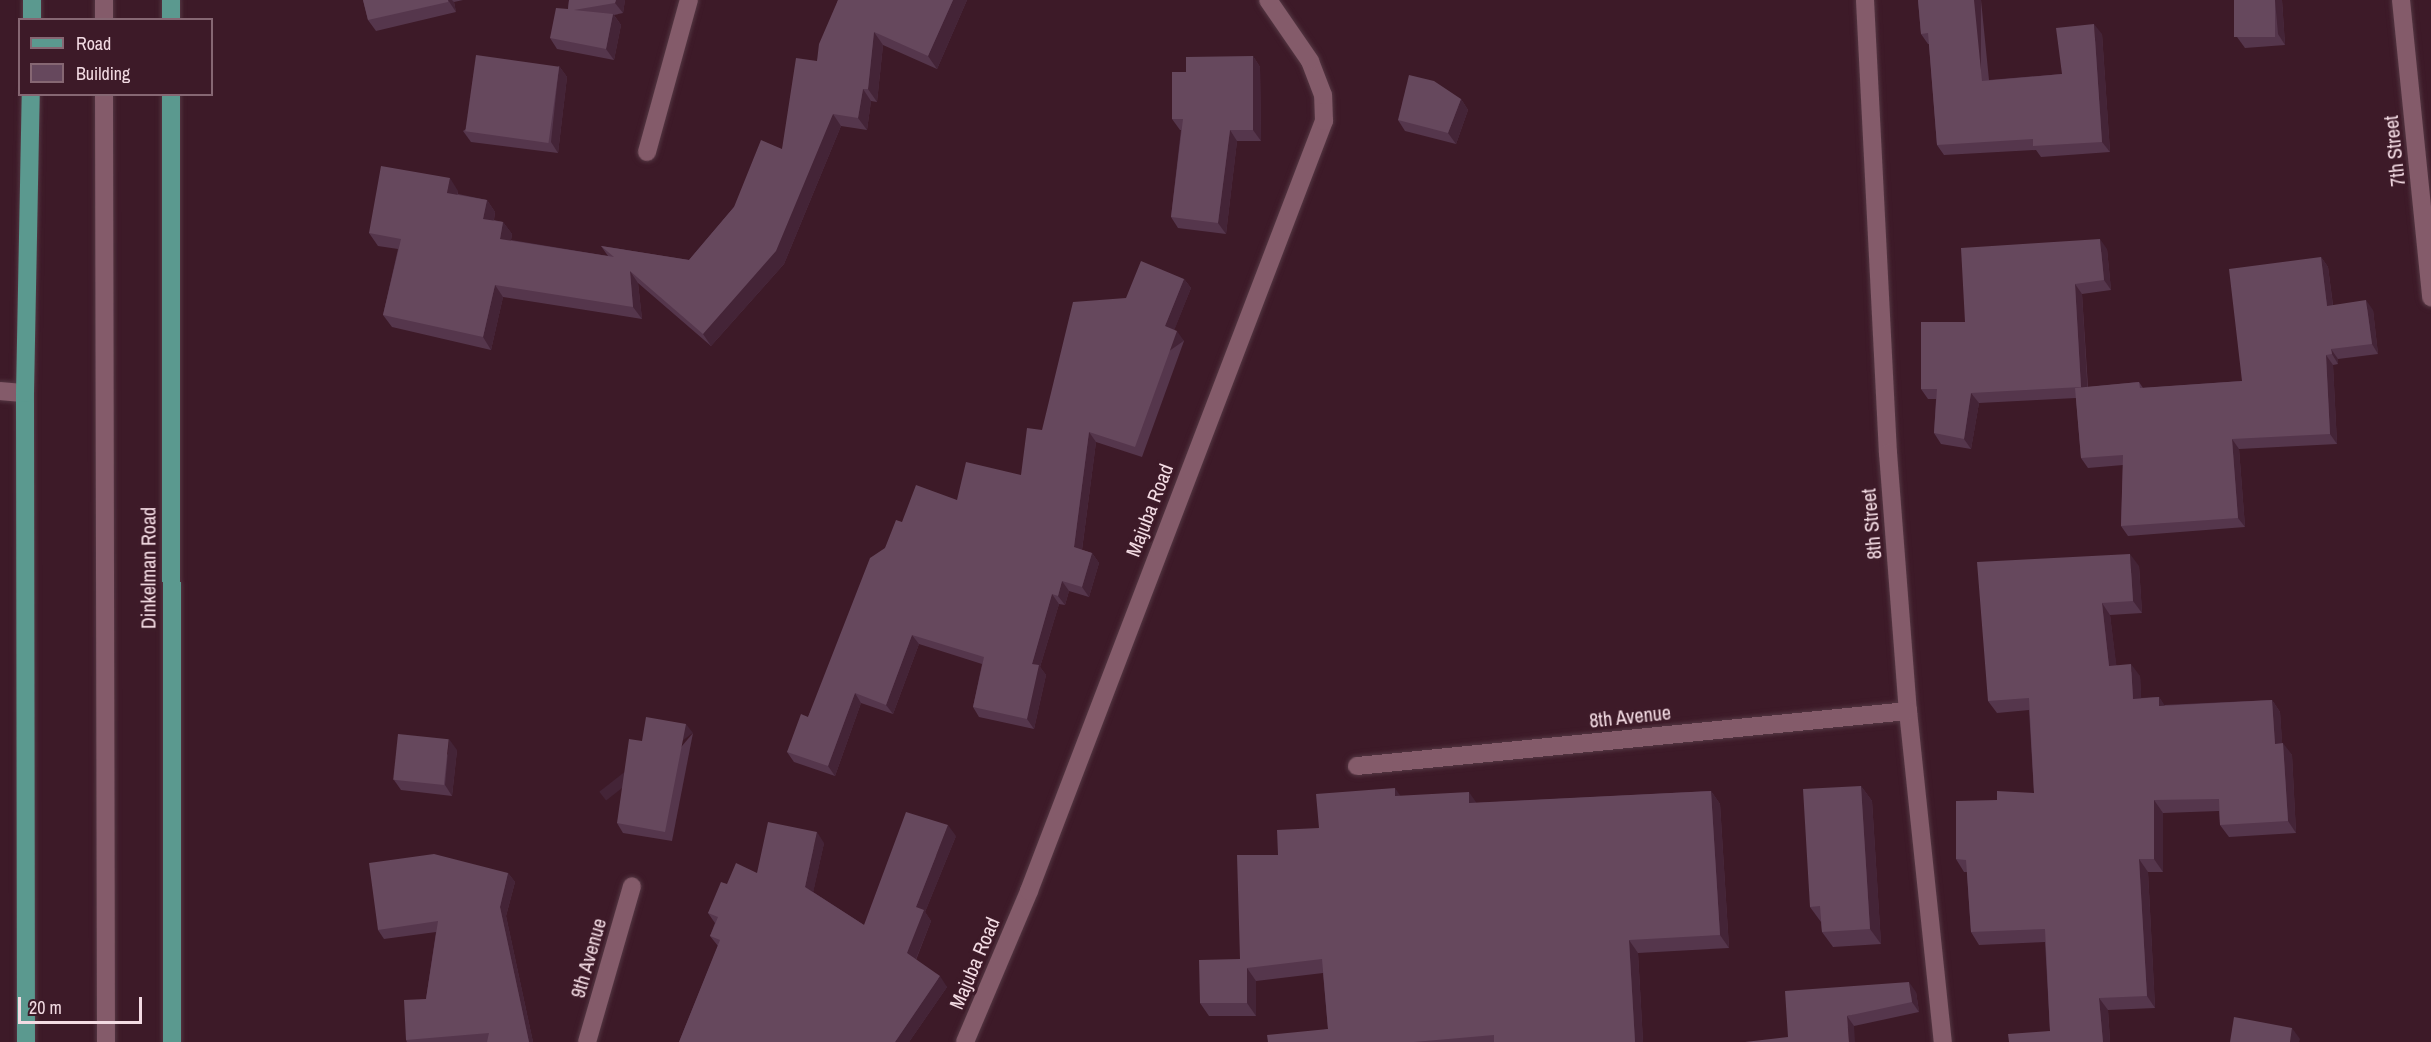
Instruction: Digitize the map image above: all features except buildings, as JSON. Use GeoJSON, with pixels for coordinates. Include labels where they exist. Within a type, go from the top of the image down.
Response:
{"type":"FeatureCollection","features":[{"type":"Feature","properties":{"kind":"main road"},"geometry":{"type":"LineString","coordinates":[[32,0],[32,18]]}},
{"type":"Feature","properties":{"kind":"main road"},"geometry":{"type":"LineString","coordinates":[[171,0],[171,18]]}},
{"type":"Feature","properties":{"kind":"main road"},"geometry":{"type":"LineString","coordinates":[[26,1042],[25,393],[31,96]]}},
{"type":"Feature","properties":{"kind":"main road","name":"Dinkelman Road"},"geometry":{"type":"LineString","coordinates":[[171,96],[172,1042]]}},
{"type":"Feature","properties":{"kind":"street"},"geometry":{"type":"LineString","coordinates":[[104,0],[104,18]]}},
{"type":"Feature","properties":{"kind":"street"},"geometry":{"type":"LineString","coordinates":[[647,152],[688,0]]}},
{"type":"Feature","properties":{"kind":"street","name":"Majuba Road"},"geometry":{"type":"LineString","coordinates":[[965,1042],[1029,891],[1324,121],[1323,95],[1310,61],[1268,0]]}},
{"type":"Feature","properties":{"kind":"street","name":"8th Street"},"geometry":{"type":"LineString","coordinates":[[1865,0],[1888,453],[1908,711],[1943,1042]]}},
{"type":"Feature","properties":{"kind":"street","name":"7th Street"},"geometry":{"type":"LineString","coordinates":[[2401,0],[2431,297]]}},
{"type":"Feature","properties":{"kind":"street"},"geometry":{"type":"LineString","coordinates":[[104,96],[106,1042]]}},
{"type":"Feature","properties":{"kind":"street"},"geometry":{"type":"LineString","coordinates":[[0,391],[25,393]]}},
{"type":"Feature","properties":{"kind":"street","name":"8th Avenue"},"geometry":{"type":"LineString","coordinates":[[1357,766],[1908,711]]}},
{"type":"Feature","properties":{"kind":"street","name":"9th Avenue"},"geometry":{"type":"LineString","coordinates":[[587,1042],[632,886]]}}]}
